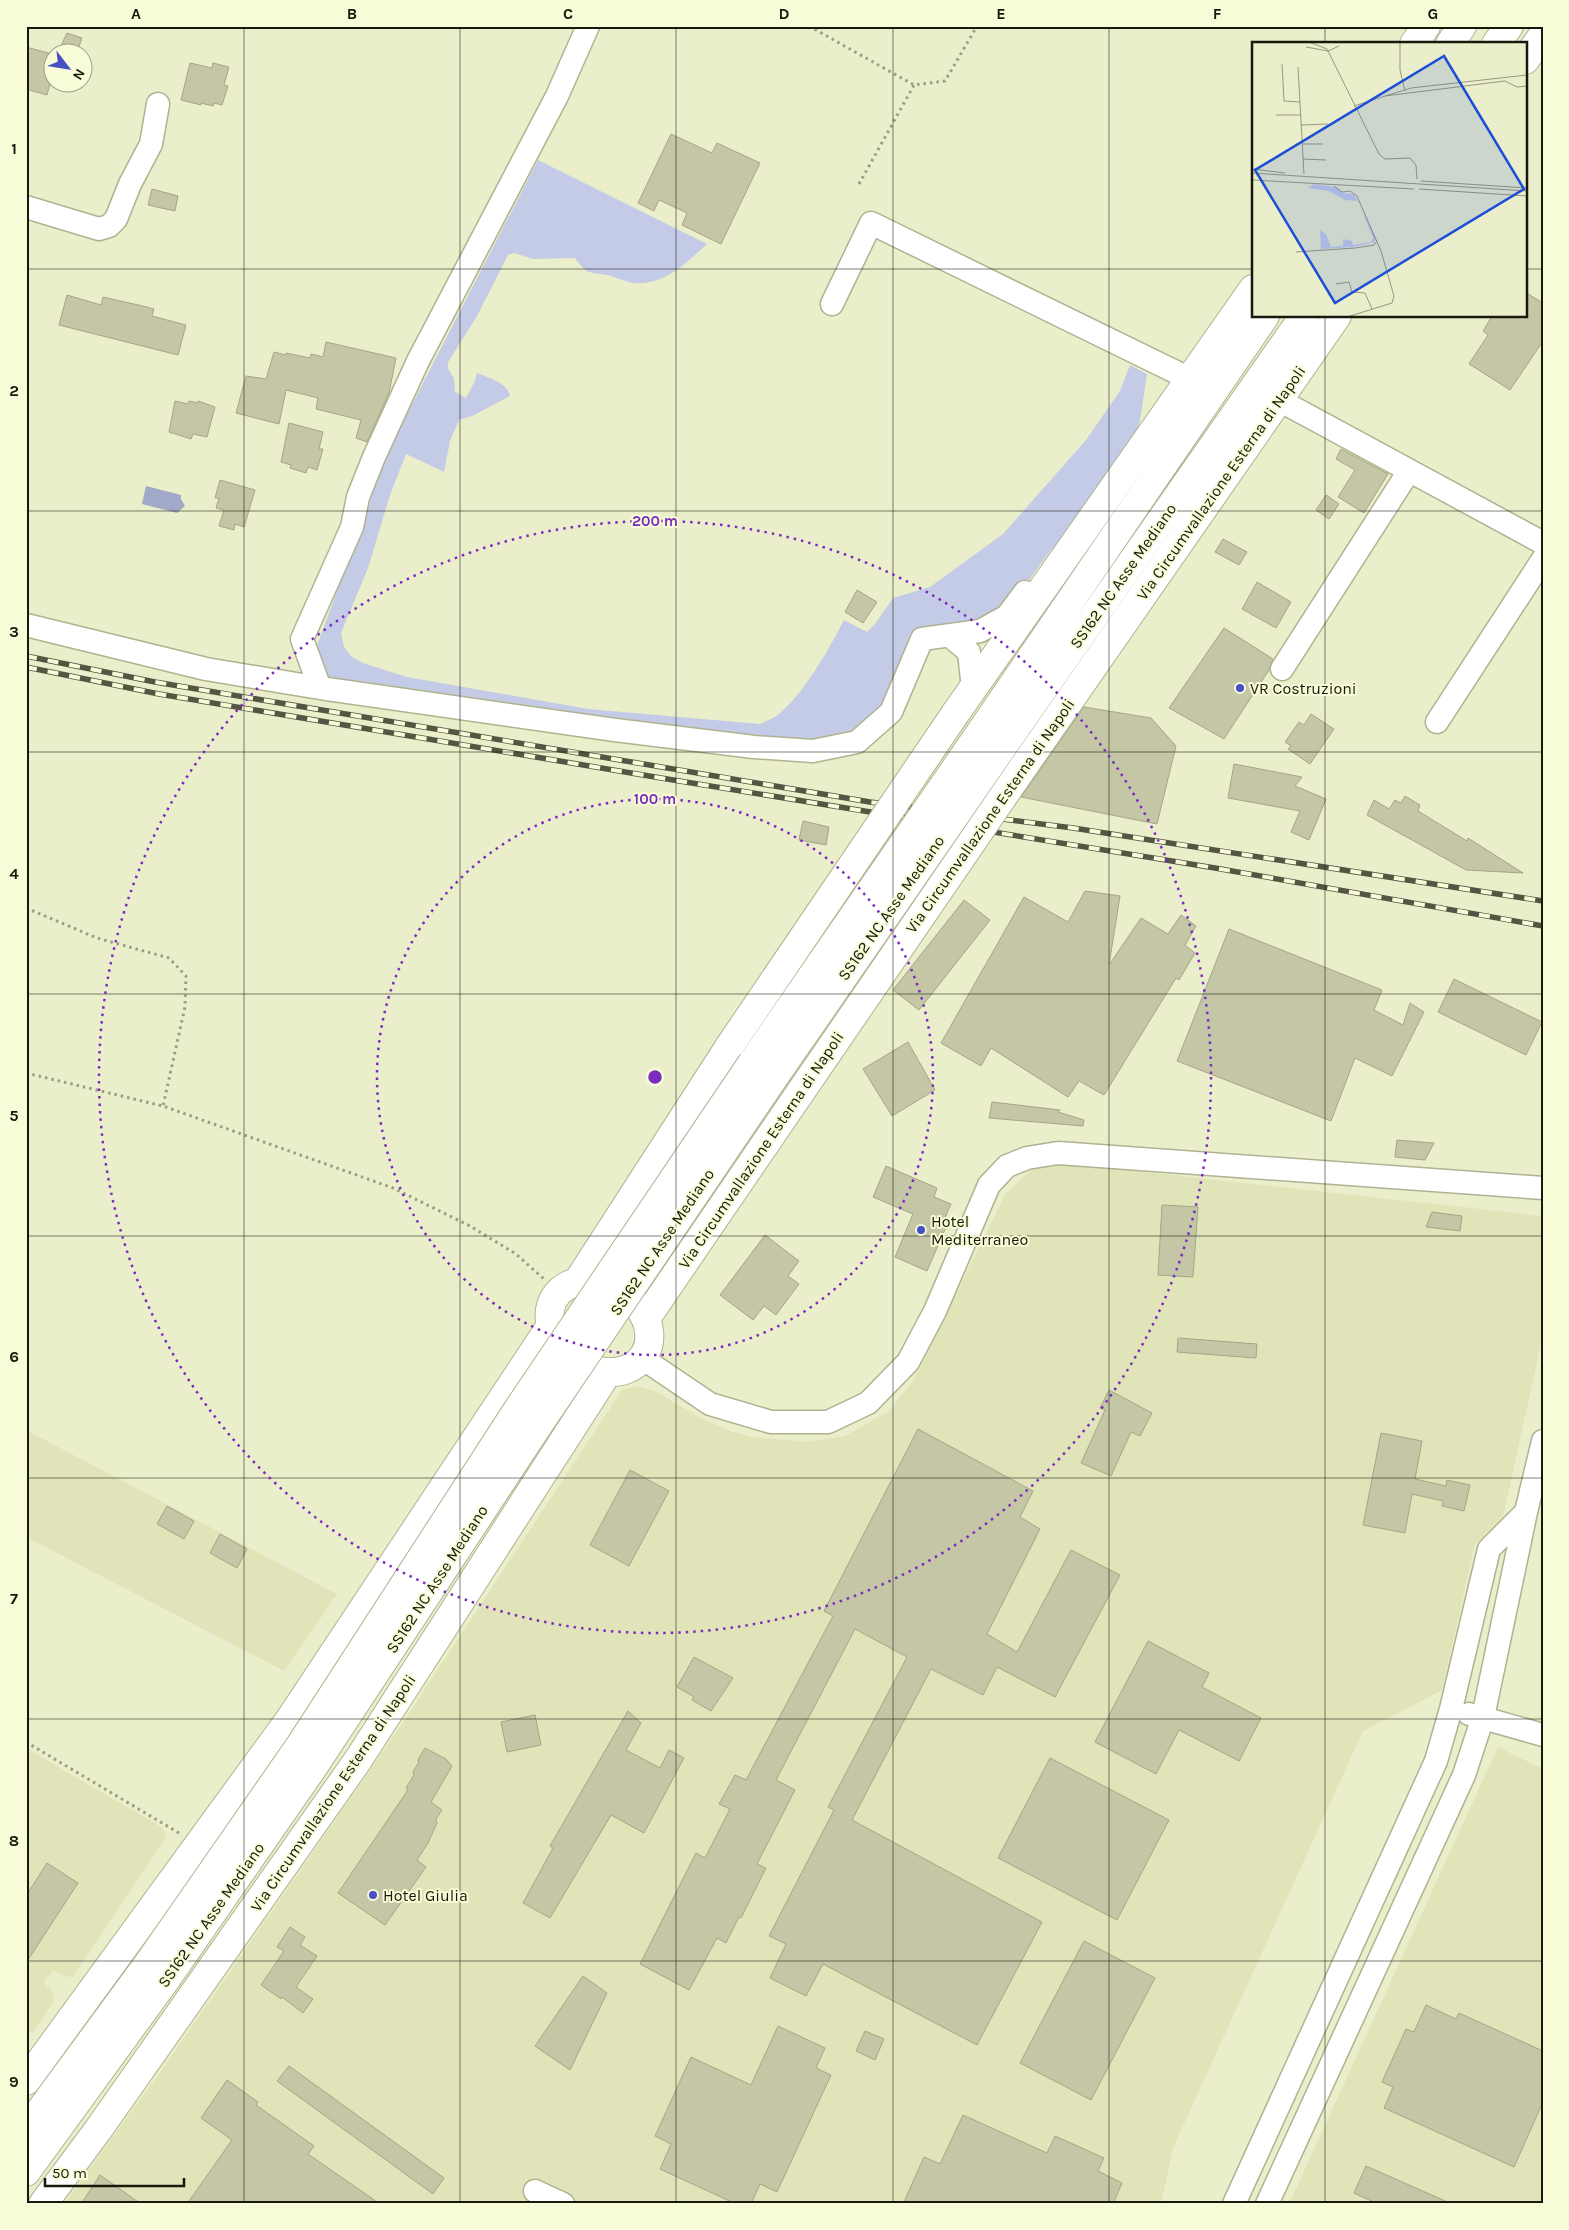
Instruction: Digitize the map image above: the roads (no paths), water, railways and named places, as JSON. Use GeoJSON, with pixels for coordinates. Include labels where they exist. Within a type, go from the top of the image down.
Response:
{"type":"FeatureCollection","features":[{"type":"Feature","properties":{"kind":"main road"},"geometry":{"type":"LineString","coordinates":[[1415,42],[1426,26]]}},
{"type":"Feature","properties":{"kind":"main road"},"geometry":{"type":"LineString","coordinates":[[1451,42],[1462,26]]}},
{"type":"Feature","properties":{"kind":"main road"},"geometry":{"type":"LineString","coordinates":[[1497,42],[1509,26]]}},
{"type":"Feature","properties":{"kind":"main road"},"geometry":{"type":"LineString","coordinates":[[1526,59],[1543,35]]}},
{"type":"Feature","properties":{"kind":"main road"},"geometry":{"type":"LineString","coordinates":[[26,2081],[290,1719],[552,1333],[548,1315],[552,1303],[559,1292],[568,1284],[586,1280],[731,1044],[955,714],[1252,289]]}},
{"type":"Feature","properties":{"kind":"main road","name":"SS162 NC Asse Mediano"},"geometry":{"type":"LineString","coordinates":[[26,2172],[158,1971],[301,1744],[529,1393],[754,1060],[1264,318]]}},
{"type":"Feature","properties":{"kind":"main road","name":"SS162 NC Asse Mediano"},"geometry":{"type":"LineString","coordinates":[[26,2130],[158,1971],[312,1769],[541,1421],[777,1073],[1303,318]]}},
{"type":"Feature","properties":{"kind":"main road","name":"Via Circumvallazione Esterna di Napoli"},"geometry":{"type":"LineString","coordinates":[[42,2204],[98,2130],[358,1760],[603,1372],[624,1371],[642,1358],[649,1343],[650,1330],[643,1312],[802,1090],[1024,766],[1336,318]]}},
{"type":"Feature","properties":{"kind":"street"},"geometry":{"type":"LineString","coordinates":[[320,688],[302,639],[352,528],[358,498],[374,457],[418,361],[557,96],[588,26]]}},
{"type":"Feature","properties":{"kind":"street"},"geometry":{"type":"LineString","coordinates":[[26,207],[99,229],[109,226],[116,219],[130,184],[150,144],[158,104]]}},
{"type":"Feature","properties":{"kind":"street"},"geometry":{"type":"LineString","coordinates":[[832,304],[871,223],[1190,378]]}},
{"type":"Feature","properties":{"kind":"street"},"geometry":{"type":"LineString","coordinates":[[1279,400],[1543,543]]}},
{"type":"Feature","properties":{"kind":"street"},"geometry":{"type":"LineString","coordinates":[[1282,669],[1410,471]]}},
{"type":"Feature","properties":{"kind":"street"},"geometry":{"type":"LineString","coordinates":[[26,625],[206,669],[320,688],[615,730],[754,747],[813,751],[857,742],[891,712],[922,639],[980,631],[1007,616],[1043,568],[1073,545]]}},
{"type":"Feature","properties":{"kind":"street"},"geometry":{"type":"LineString","coordinates":[[1437,722],[1543,558]]}},
{"type":"Feature","properties":{"kind":"street"},"geometry":{"type":"LineString","coordinates":[[950,636],[969,652],[973,689]]}},
{"type":"Feature","properties":{"kind":"street"},"geometry":{"type":"LineString","coordinates":[[642,1358],[710,1404],[771,1422],[828,1422],[868,1404],[908,1362],[935,1310],[990,1185],[1007,1166],[1027,1158],[1058,1153],[1543,1188]]}},
{"type":"Feature","properties":{"kind":"street"},"geometry":{"type":"LineString","coordinates":[[1267,2204],[1464,1775],[1483,1717],[1526,1512],[1543,1441]]}},
{"type":"Feature","properties":{"kind":"street"},"geometry":{"type":"LineString","coordinates":[[1234,2204],[1436,1760],[1451,1709],[1489,1549],[1526,1512]]}},
{"type":"Feature","properties":{"kind":"street"},"geometry":{"type":"LineString","coordinates":[[1451,1709],[1543,1735]]}},
{"type":"Feature","properties":{"kind":"street"},"geometry":{"type":"LineString","coordinates":[[536,2191],[563,2204]]}},
{"type":"Feature","properties":{"kind":"railway"},"geometry":{"type":"LineString","coordinates":[[26,656],[155,682],[870,802],[1073,828],[1543,901]]}},
{"type":"Feature","properties":{"kind":"railway"},"geometry":{"type":"LineString","coordinates":[[26,667],[159,694],[1215,868],[1543,926]]}},
{"type":"Feature","properties":{"kind":"place","name":"VR Costruzioni"},"geometry":{"type":"Point","coordinates":[1240,688]}},
{"type":"Feature","properties":{"kind":"place","name":"Hotel Mediterraneo"},"geometry":{"type":"Point","coordinates":[921,1230]}},
{"type":"Feature","properties":{"kind":"place","name":"Hotel Giulia"},"geometry":{"type":"Point","coordinates":[373,1895]}}]}
